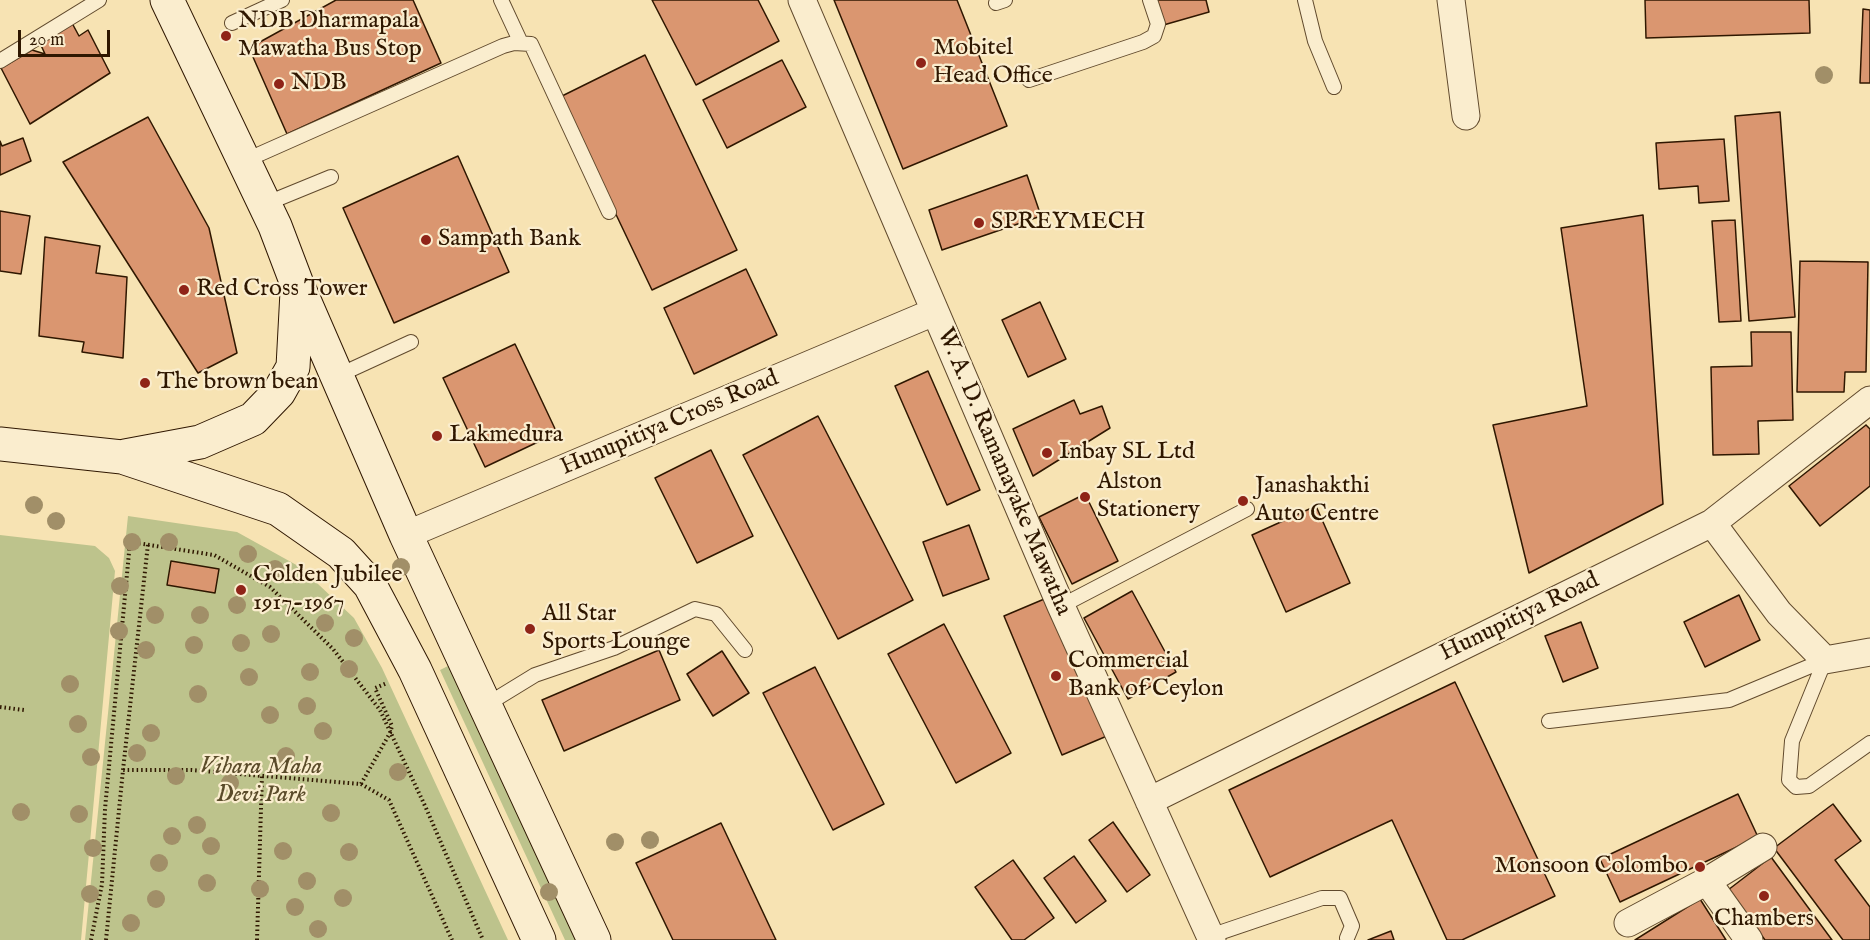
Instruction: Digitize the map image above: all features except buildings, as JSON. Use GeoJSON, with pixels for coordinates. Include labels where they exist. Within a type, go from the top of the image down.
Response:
{"type":"FeatureCollection","features":[{"type":"Feature","properties":{"kind":"main road"},"geometry":{"type":"LineString","coordinates":[[167,0],[265,204],[297,284],[406,535],[594,940]]}},
{"type":"Feature","properties":{"kind":"main road"},"geometry":{"type":"LineString","coordinates":[[122,457],[200,442],[253,419],[279,392],[293,367],[297,284]]}},
{"type":"Feature","properties":{"kind":"main road"},"geometry":{"type":"LineString","coordinates":[[0,444],[122,457],[278,509],[341,553],[370,585],[415,670],[539,940]]}},
{"type":"Feature","properties":{"kind":"street","name":"W. A. D. Ramanayake Mawatha"},"geometry":{"type":"LineString","coordinates":[[802,0],[1061,606],[1211,938]]}},
{"type":"Feature","properties":{"kind":"street"},"geometry":{"type":"LineString","coordinates":[[1451,0],[1467,116]]}},
{"type":"Feature","properties":{"kind":"street","name":"Hunupitiya Cross Road"},"geometry":{"type":"LineString","coordinates":[[406,535],[934,312]]}},
{"type":"Feature","properties":{"kind":"street","name":"Hunupitiya Road"},"geometry":{"type":"LineString","coordinates":[[1149,801],[1712,523],[1870,400]]}},
{"type":"Feature","properties":{"kind":"street"},"geometry":{"type":"LineString","coordinates":[[1712,523],[1779,613],[1825,660],[1870,652]]}},
{"type":"Feature","properties":{"kind":"street"},"geometry":{"type":"LineString","coordinates":[[1628,923],[1707,881],[1763,847]]}},
{"type":"Feature","properties":{"kind":"street"},"geometry":{"type":"LineString","coordinates":[[1707,881],[1749,940]]}},
{"type":"Feature","properties":{"kind":"lane"},"geometry":{"type":"LineString","coordinates":[[0,61],[99,0]]}},
{"type":"Feature","properties":{"kind":"lane"},"geometry":{"type":"LineString","coordinates":[[232,23],[282,0]]}},
{"type":"Feature","properties":{"kind":"lane"},"geometry":{"type":"LineString","coordinates":[[501,0],[521,43]]}},
{"type":"Feature","properties":{"kind":"lane"},"geometry":{"type":"LineString","coordinates":[[1029,80],[1143,42],[1154,36],[1158,24],[1150,0]]}},
{"type":"Feature","properties":{"kind":"lane"},"geometry":{"type":"LineString","coordinates":[[1305,0],[1315,41],[1334,87]]}},
{"type":"Feature","properties":{"kind":"lane"},"geometry":{"type":"LineString","coordinates":[[244,161],[502,46],[531,44],[609,212]]}},
{"type":"Feature","properties":{"kind":"lane"},"geometry":{"type":"LineString","coordinates":[[265,204],[331,177]]}},
{"type":"Feature","properties":{"kind":"lane"},"geometry":{"type":"LineString","coordinates":[[337,376],[411,342]]}},
{"type":"Feature","properties":{"kind":"lane"},"geometry":{"type":"LineString","coordinates":[[1061,606],[1247,509]]}},
{"type":"Feature","properties":{"kind":"lane"},"geometry":{"type":"LineString","coordinates":[[486,705],[535,675],[614,648],[695,609],[716,614],[746,650]]}},
{"type":"Feature","properties":{"kind":"lane"},"geometry":{"type":"LineString","coordinates":[[1549,721],[1730,700],[1825,660]]}},
{"type":"Feature","properties":{"kind":"lane"},"geometry":{"type":"LineString","coordinates":[[1825,660],[1792,741],[1789,780],[1796,787],[1809,786],[1870,743]]}},
{"type":"Feature","properties":{"kind":"lane"},"geometry":{"type":"LineString","coordinates":[[1211,938],[1322,898],[1340,898],[1352,926],[1347,938]]}},
{"type":"Feature","properties":{"kind":"path"},"geometry":{"type":"LineString","coordinates":[[91,940],[102,884],[105,809],[130,542],[214,555],[270,587],[333,649],[380,710],[426,808],[483,940]]}},
{"type":"Feature","properties":{"kind":"path"},"geometry":{"type":"LineString","coordinates":[[106,940],[148,544]]}},
{"type":"Feature","properties":{"kind":"path"},"geometry":{"type":"LineString","coordinates":[[361,784],[392,726],[375,688],[415,670]]}},
{"type":"Feature","properties":{"kind":"path"},"geometry":{"type":"LineString","coordinates":[[0,707],[24,710]]}},
{"type":"Feature","properties":{"kind":"path"},"geometry":{"type":"LineString","coordinates":[[123,770],[191,770],[361,784],[389,800],[452,940]]}},
{"type":"Feature","properties":{"kind":"path"},"geometry":{"type":"LineString","coordinates":[[257,940],[261,775]]}},
{"type":"Feature","properties":{"kind":"green space","name":"Vihara Maha Devi Park"},"geometry":{"type":"Polygon","coordinates":[[[128,516],[237,532],[300,567],[354,618],[382,668],[508,940],[85,940],[128,516]]]}},
{"type":"Feature","properties":{"kind":"green space"},"geometry":{"type":"Polygon","coordinates":[[[0,535],[95,546],[109,558],[115,571],[81,940],[0,940],[0,535]]]}},
{"type":"Feature","properties":{"kind":"green space"},"geometry":{"type":"Polygon","coordinates":[[[450,665],[578,940],[565,940],[440,670],[450,665]]]}},
{"type":"Feature","properties":{"kind":"place","name":"NDB Dharmapala Mawatha Bus Stop"},"geometry":{"type":"Point","coordinates":[226,36]}},
{"type":"Feature","properties":{"kind":"place","name":"Mobitel Head Office"},"geometry":{"type":"Point","coordinates":[921,63]}},
{"type":"Feature","properties":{"kind":"place","name":"NDB"},"geometry":{"type":"Point","coordinates":[279,84]}},
{"type":"Feature","properties":{"kind":"place","name":"SPREYMECH"},"geometry":{"type":"Point","coordinates":[979,223]}},
{"type":"Feature","properties":{"kind":"place","name":"Sampath Bank"},"geometry":{"type":"Point","coordinates":[426,240]}},
{"type":"Feature","properties":{"kind":"place","name":"Red Cross Tower"},"geometry":{"type":"Point","coordinates":[184,290]}},
{"type":"Feature","properties":{"kind":"place","name":"The brown bean"},"geometry":{"type":"Point","coordinates":[145,383]}},
{"type":"Feature","properties":{"kind":"place","name":"Lakmedura"},"geometry":{"type":"Point","coordinates":[437,436]}},
{"type":"Feature","properties":{"kind":"place","name":"Inbay SL Ltd"},"geometry":{"type":"Point","coordinates":[1047,453]}},
{"type":"Feature","properties":{"kind":"place","name":"Alston Stationery"},"geometry":{"type":"Point","coordinates":[1085,497]}},
{"type":"Feature","properties":{"kind":"place","name":"Janashakthi Auto Centre"},"geometry":{"type":"Point","coordinates":[1243,501]}},
{"type":"Feature","properties":{"kind":"place","name":"Golden Jubilee 1917-1967"},"geometry":{"type":"Point","coordinates":[241,590]}},
{"type":"Feature","properties":{"kind":"place","name":"All Star Sports Lounge"},"geometry":{"type":"Point","coordinates":[530,629]}},
{"type":"Feature","properties":{"kind":"place","name":"Commercial Bank of Ceylon"},"geometry":{"type":"Point","coordinates":[1056,676]}},
{"type":"Feature","properties":{"kind":"place","name":"Monsoon Colombo"},"geometry":{"type":"Point","coordinates":[1700,867]}},
{"type":"Feature","properties":{"kind":"place","name":"Chambers"},"geometry":{"type":"Point","coordinates":[1764,896]}}]}
